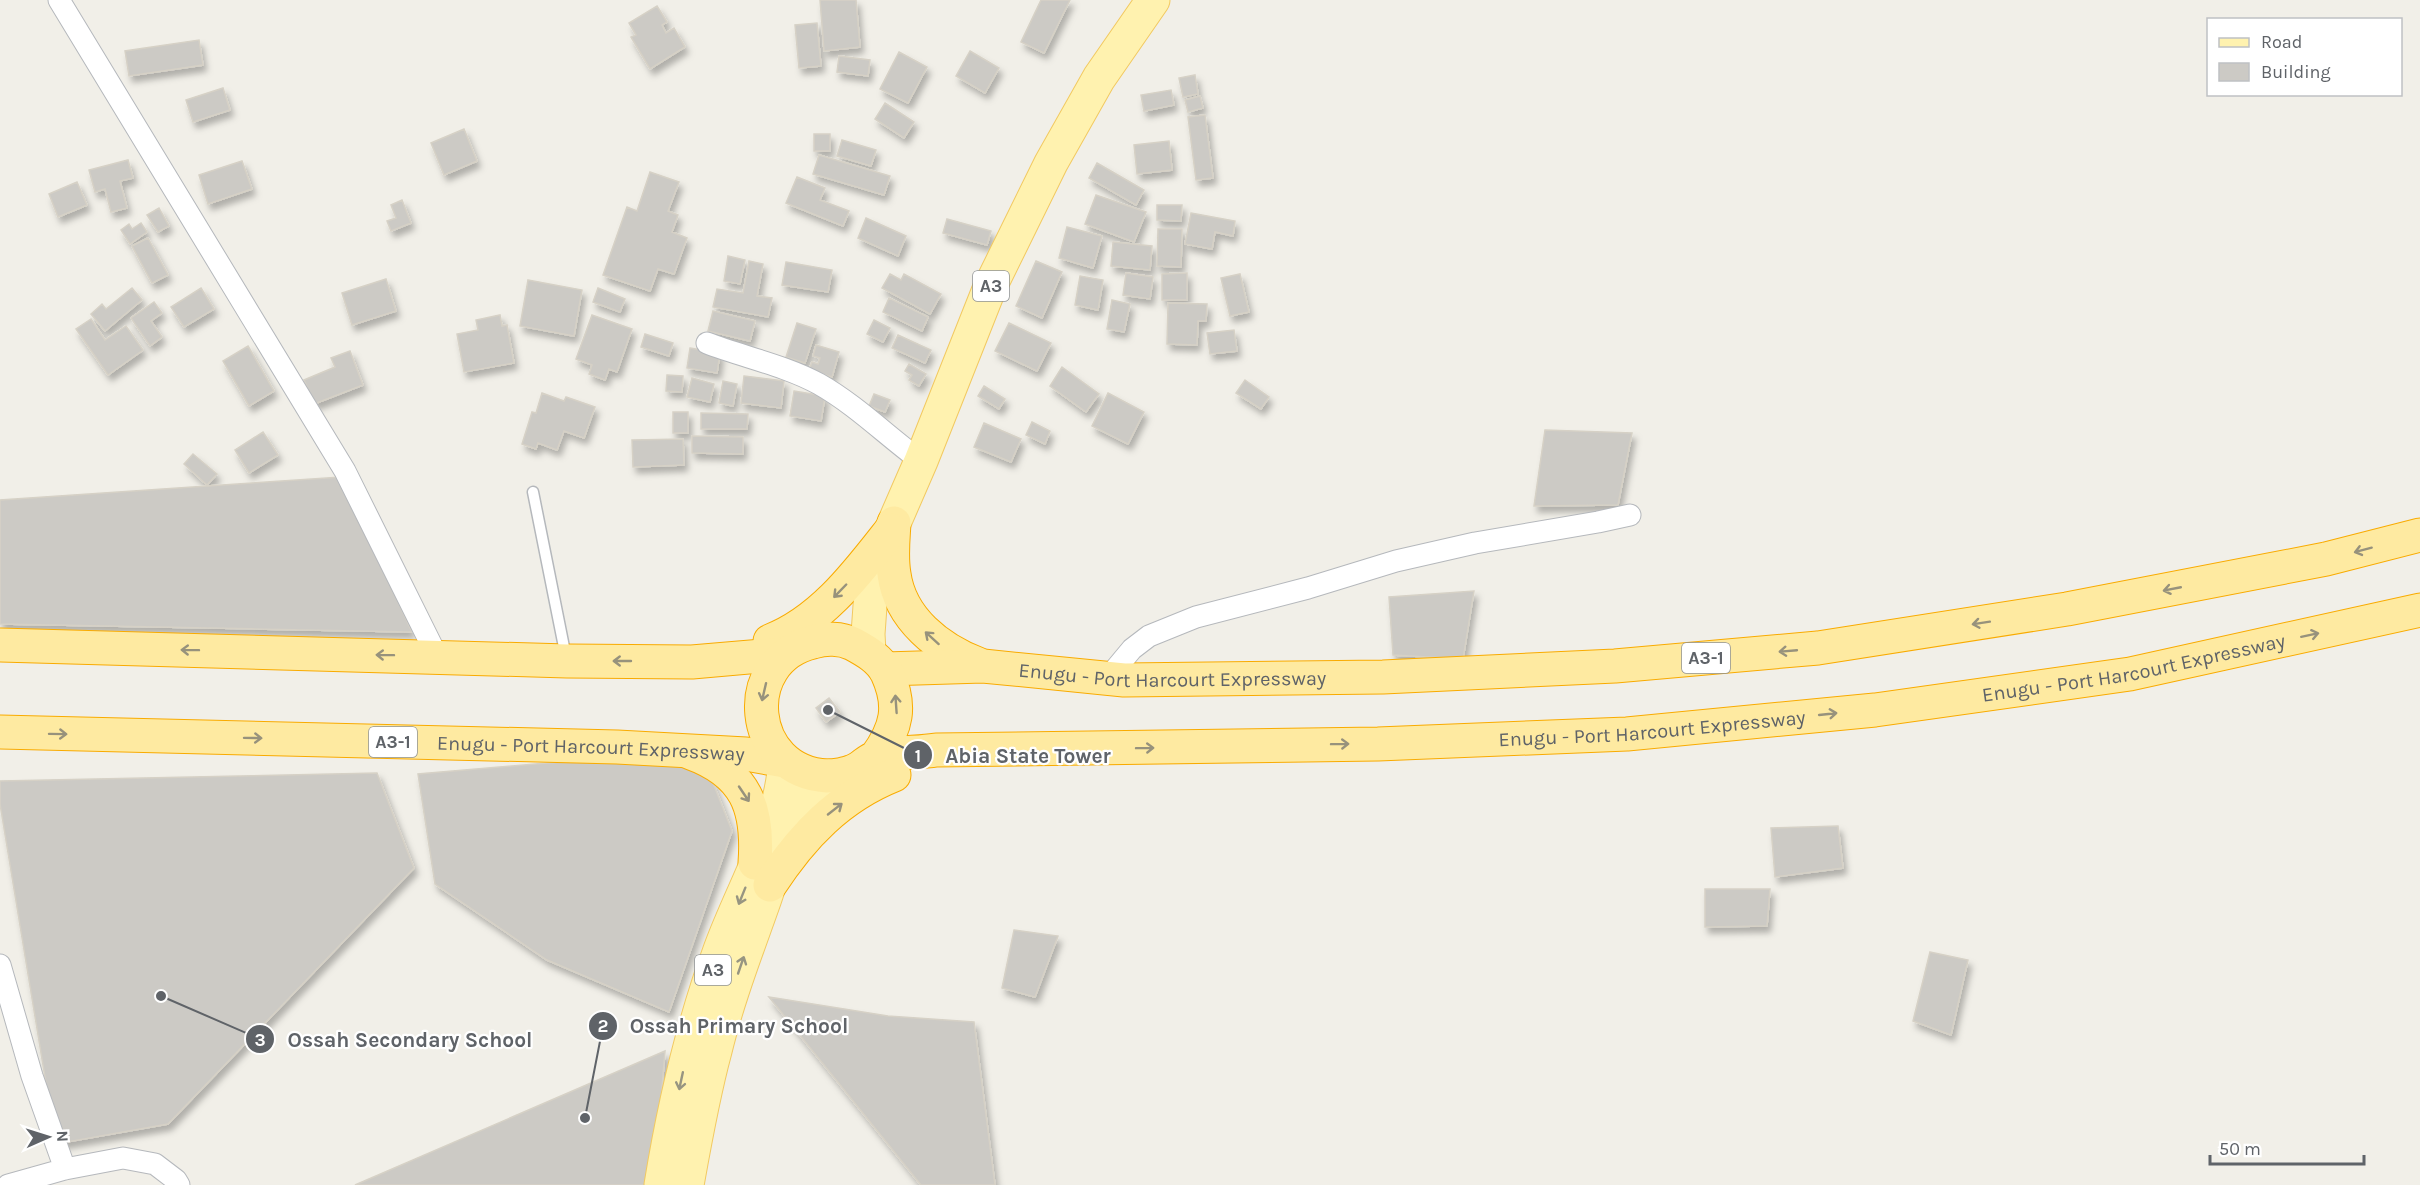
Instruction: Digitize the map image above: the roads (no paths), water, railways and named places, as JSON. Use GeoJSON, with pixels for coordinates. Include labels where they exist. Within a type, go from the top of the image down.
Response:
{"type":"FeatureCollection","features":[{"type":"Feature","properties":{"kind":"highway"},"geometry":{"type":"LineString","coordinates":[[674,661],[749,650],[780,638],[833,598],[856,574],[893,527]]}},
{"type":"Feature","properties":{"kind":"highway"},"geometry":{"type":"LineString","coordinates":[[893,527],[894,577],[900,597],[912,616],[927,634],[942,646],[983,666]]}},
{"type":"Feature","properties":{"kind":"highway","name":"Enugu - Port Harcourt Expressway"},"geometry":{"type":"LineString","coordinates":[[877,661],[983,666],[1107,679],[1383,677],[1615,666],[1818,648],[2067,609],[2326,559],[2420,535]]}},
{"type":"Feature","properties":{"kind":"highway","name":"Enugu - Port Harcourt Expressway"},"geometry":{"type":"LineString","coordinates":[[876,757],[936,750],[1378,744],[1615,734],[1839,713],[2130,674],[2420,610]]}},
{"type":"Feature","properties":{"kind":"highway"},"geometry":{"type":"LineString","coordinates":[[785,761],[770,743],[762,719],[762,695],[770,673],[785,654],[801,644],[824,639],[848,642],[877,661]]}},
{"type":"Feature","properties":{"kind":"highway"},"geometry":{"type":"LineString","coordinates":[[0,645],[567,661],[745,659],[785,654]]}},
{"type":"Feature","properties":{"kind":"highway","name":"A3-1"},"geometry":{"type":"LineString","coordinates":[[785,761],[806,772],[828,776],[853,771],[876,757],[890,738],[896,715],[895,691],[877,661]]}},
{"type":"Feature","properties":{"kind":"highway","name":"Enugu - Port Harcourt Expressway"},"geometry":{"type":"LineString","coordinates":[[0,732],[681,749],[746,754],[785,761]]}},
{"type":"Feature","properties":{"kind":"highway"},"geometry":{"type":"LineString","coordinates":[[681,749],[709,759],[726,771],[749,802],[754,817],[763,874],[791,853],[810,831],[860,790],[919,764],[982,750]]}},
{"type":"Feature","properties":{"kind":"main road","name":"A3"},"geometry":{"type":"LineString","coordinates":[[877,661],[868,615],[871,592],[893,527],[990,287],[1051,163],[1099,78],[1153,0]]}},
{"type":"Feature","properties":{"kind":"main road","name":"A3"},"geometry":{"type":"LineString","coordinates":[[824,639],[847,625],[871,592]]}},
{"type":"Feature","properties":{"kind":"main road","name":"A3"},"geometry":{"type":"LineString","coordinates":[[687,1185],[699,1116],[715,1050],[763,874],[780,802],[785,761]]}},
{"type":"Feature","properties":{"kind":"main road","name":"A3"},"geometry":{"type":"LineString","coordinates":[[661,1185],[683,1071],[720,949],[784,841],[800,807],[813,789],[828,776]]}},
{"type":"Feature","properties":{"kind":"street"},"geometry":{"type":"LineString","coordinates":[[59,0],[345,471],[437,656]]}},
{"type":"Feature","properties":{"kind":"street"},"geometry":{"type":"LineString","coordinates":[[707,343],[818,384],[862,413],[921,461]]}},
{"type":"Feature","properties":{"kind":"street"},"geometry":{"type":"LineString","coordinates":[[1107,679],[1132,649],[1149,636],[1196,616],[1308,588],[1396,561],[1475,543],[1630,515]]}},
{"type":"Feature","properties":{"kind":"street"},"geometry":{"type":"LineString","coordinates":[[0,965],[32,1076],[65,1169]]}},
{"type":"Feature","properties":{"kind":"street"},"geometry":{"type":"LineString","coordinates":[[8,1185],[65,1169],[123,1158],[155,1164],[179,1185]]}},
{"type":"Feature","properties":{"kind":"lane"},"geometry":{"type":"LineString","coordinates":[[533,492],[567,661]]}},
{"type":"Feature","properties":{"kind":"place","name":"Abia State Tower"},"geometry":{"type":"Point","coordinates":[828,710]}},
{"type":"Feature","properties":{"kind":"place","name":"Ossah Secondary School"},"geometry":{"type":"Point","coordinates":[161,996]}},
{"type":"Feature","properties":{"kind":"place","name":"Ossah Primary School"},"geometry":{"type":"Point","coordinates":[585,1118]}}]}
